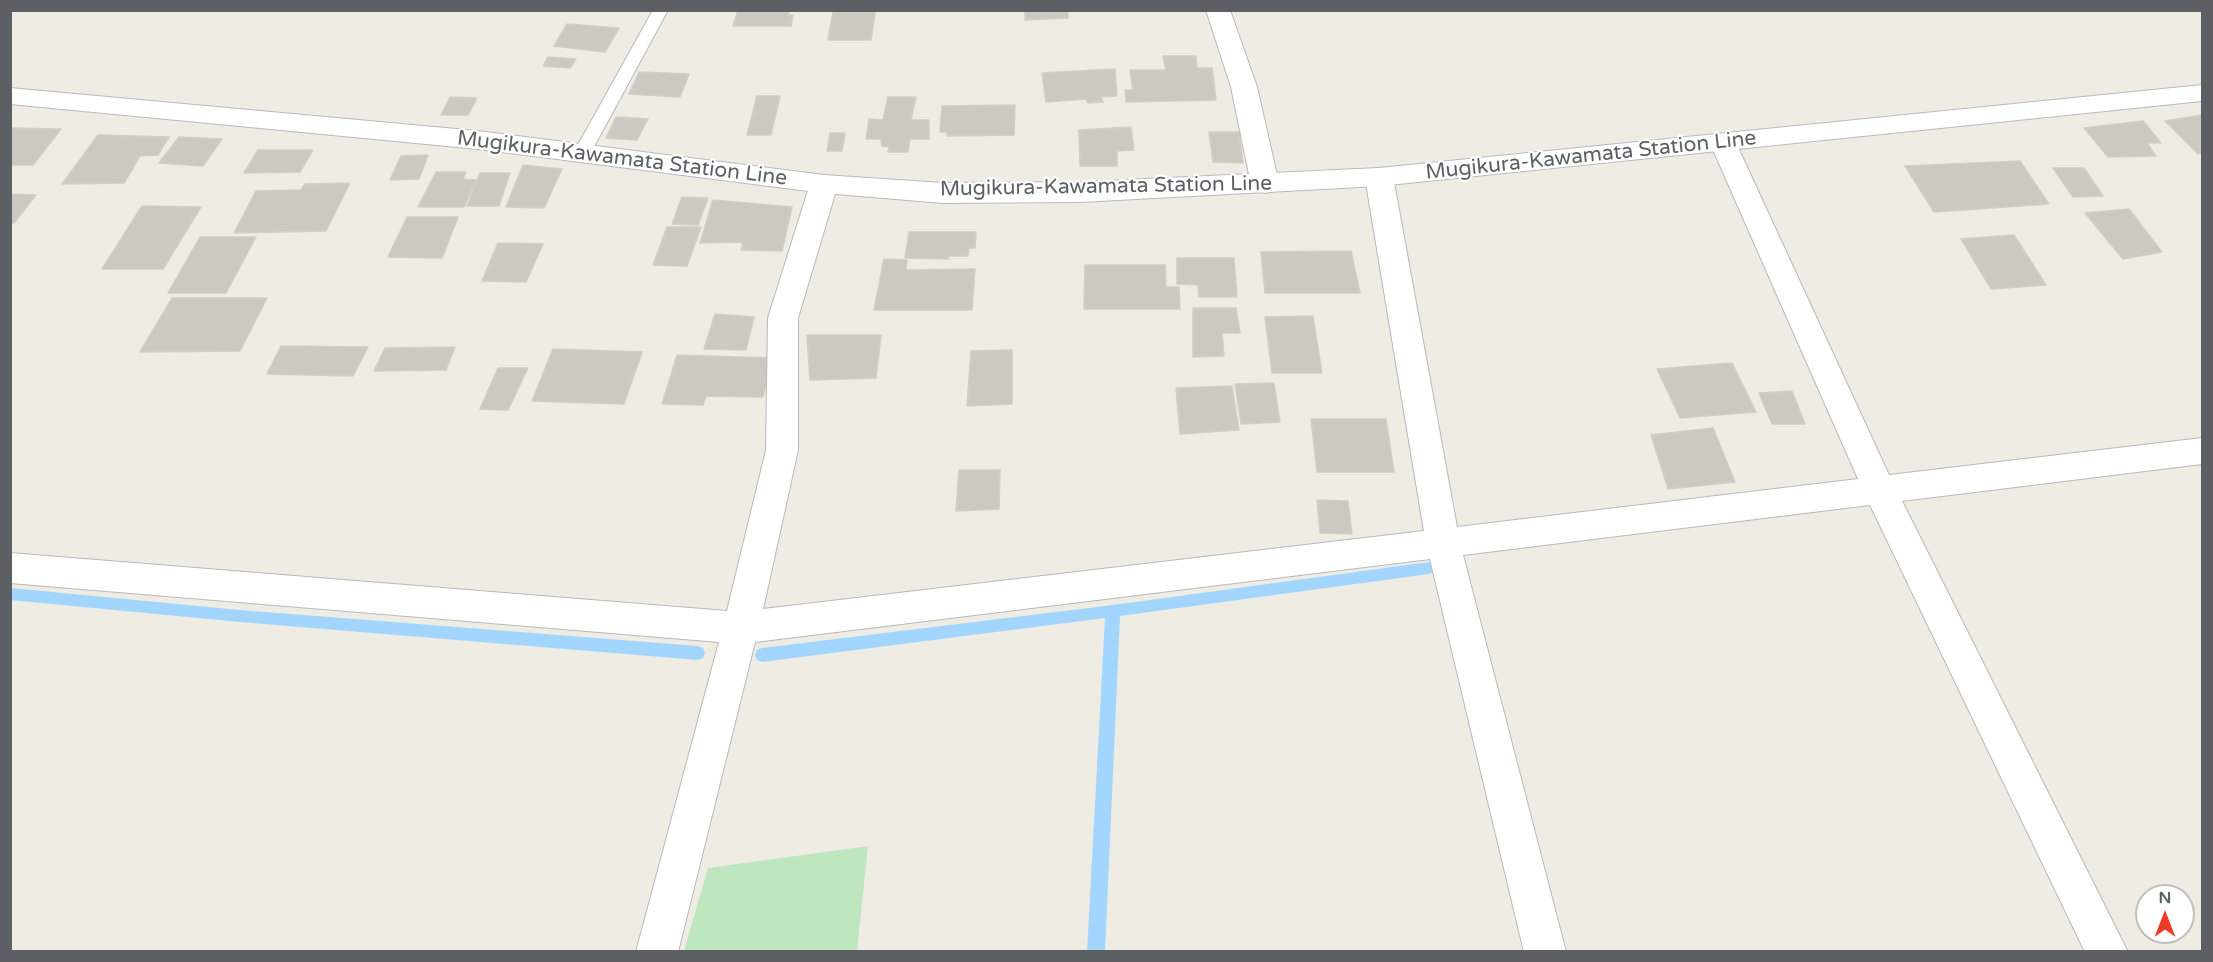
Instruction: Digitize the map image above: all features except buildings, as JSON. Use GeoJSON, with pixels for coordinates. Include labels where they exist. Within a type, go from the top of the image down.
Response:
{"type":"FeatureCollection","features":[{"type":"Feature","properties":{"kind":"street"},"geometry":{"type":"LineString","coordinates":[[1218,10],[1244,87],[1265,184]]}},
{"type":"Feature","properties":{"kind":"street","name":"Mugikura-Kawamata Station Line"},"geometry":{"type":"LineString","coordinates":[[10,96],[478,140],[824,184],[964,192],[1080,192],[1379,177],[2202,93]]}},
{"type":"Feature","properties":{"kind":"street"},"geometry":{"type":"LineString","coordinates":[[1723,143],[1879,489],[2107,951]]}},
{"type":"Feature","properties":{"kind":"street"},"geometry":{"type":"LineString","coordinates":[[1379,177],[1443,542],[1545,951]]}},
{"type":"Feature","properties":{"kind":"street"},"geometry":{"type":"LineString","coordinates":[[657,951],[741,628],[782,450],[783,318],[824,184]]}},
{"type":"Feature","properties":{"kind":"street"},"geometry":{"type":"LineString","coordinates":[[10,568],[741,628],[2202,451]]}},
{"type":"Feature","properties":{"kind":"lane"},"geometry":{"type":"LineString","coordinates":[[582,152],[661,10]]}},
{"type":"Feature","properties":{"kind":"green space"},"geometry":{"type":"Polygon","coordinates":[[[868,846],[857,951],[684,951],[708,868],[868,846]]]}},
{"type":"Feature","properties":{"kind":"waterway"},"geometry":{"type":"LineString","coordinates":[[1113,611],[1429,568]]}},
{"type":"Feature","properties":{"kind":"waterway"},"geometry":{"type":"LineString","coordinates":[[10,594],[240,616],[698,653]]}},
{"type":"Feature","properties":{"kind":"waterway"},"geometry":{"type":"LineString","coordinates":[[762,655],[1113,611]]}},
{"type":"Feature","properties":{"kind":"waterway"},"geometry":{"type":"LineString","coordinates":[[1096,952],[1113,611]]}}]}
